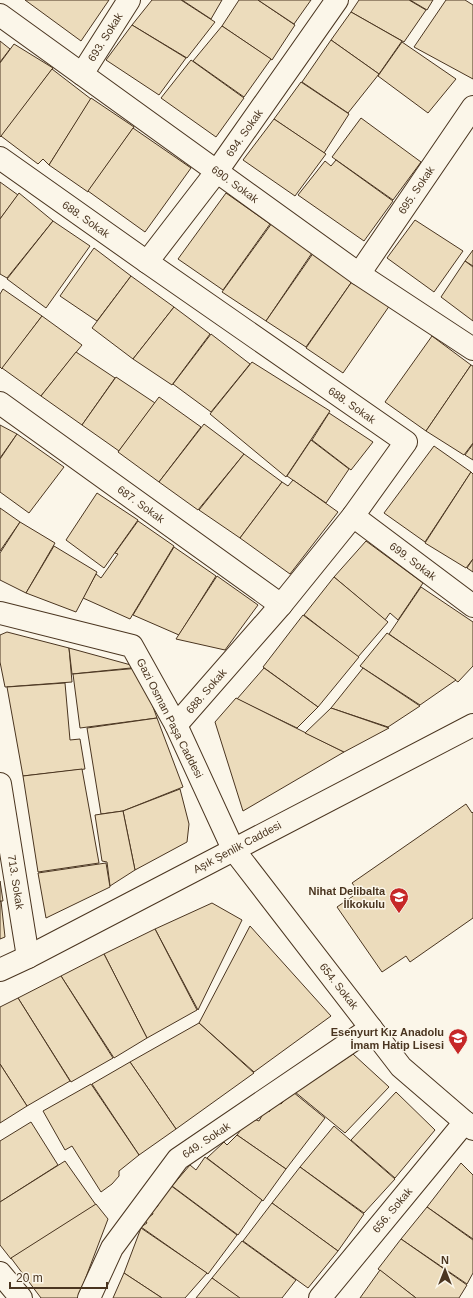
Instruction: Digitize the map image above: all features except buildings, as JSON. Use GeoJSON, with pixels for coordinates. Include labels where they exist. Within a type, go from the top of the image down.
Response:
{"type":"FeatureCollection","features":[{"type":"Feature","properties":{"kind":"street","name":"693. Sokak"},"geometry":{"type":"LineString","coordinates":[[82,74],[128,0]]}},
{"type":"Feature","properties":{"kind":"street","name":"694. Sokak"},"geometry":{"type":"LineString","coordinates":[[147,262],[217,172],[337,0]]}},
{"type":"Feature","properties":{"kind":"street","name":"690. Sokak"},"geometry":{"type":"LineString","coordinates":[[0,15],[359,274],[473,349]]}},
{"type":"Feature","properties":{"kind":"street","name":"695. Sokak"},"geometry":{"type":"LineString","coordinates":[[359,274],[473,107]]}},
{"type":"Feature","properties":{"kind":"street","name":"688. Sokak"},"geometry":{"type":"LineString","coordinates":[[0,158],[406,442],[353,516],[281,605],[176,725]]}},
{"type":"Feature","properties":{"kind":"street","name":"687. Sokak"},"geometry":{"type":"LineString","coordinates":[[0,403],[281,605]]}},
{"type":"Feature","properties":{"kind":"street","name":"699. Sokak"},"geometry":{"type":"LineString","coordinates":[[353,516],[473,606]]}},
{"type":"Feature","properties":{"kind":"street","name":"Gazi Osman Paşa Caddesi"},"geometry":{"type":"LineString","coordinates":[[0,613],[132,646],[176,725],[233,849]]}},
{"type":"Feature","properties":{"kind":"street","name":"Aşık Şenlik Caddesi"},"geometry":{"type":"LineString","coordinates":[[0,970],[28,957],[473,724]]}},
{"type":"Feature","properties":{"kind":"street","name":"713. Sokak"},"geometry":{"type":"LineString","coordinates":[[0,784],[28,957]]}},
{"type":"Feature","properties":{"kind":"street","name":"654. Sokak"},"geometry":{"type":"LineString","coordinates":[[233,849],[401,1067],[469,1126]]}},
{"type":"Feature","properties":{"kind":"street","name":"649. Sokak"},"geometry":{"type":"LineString","coordinates":[[89,1298],[112,1248],[178,1159],[371,1028]]}},
{"type":"Feature","properties":{"kind":"street","name":"656. Sokak"},"geometry":{"type":"LineString","coordinates":[[320,1298],[469,1126]]}},
{"type":"Feature","properties":{"kind":"street"},"geometry":{"type":"LineString","coordinates":[[0,1273],[22,1298]]}},
{"type":"Feature","properties":{"kind":"place","name":"Nihat Delibalta İlkokulu"},"geometry":{"type":"Point","coordinates":[399,914]}},
{"type":"Feature","properties":{"kind":"place","name":"Esenyurt Kız Anadolu İmam Hatip Lisesi"},"geometry":{"type":"Point","coordinates":[458,1055]}}]}
